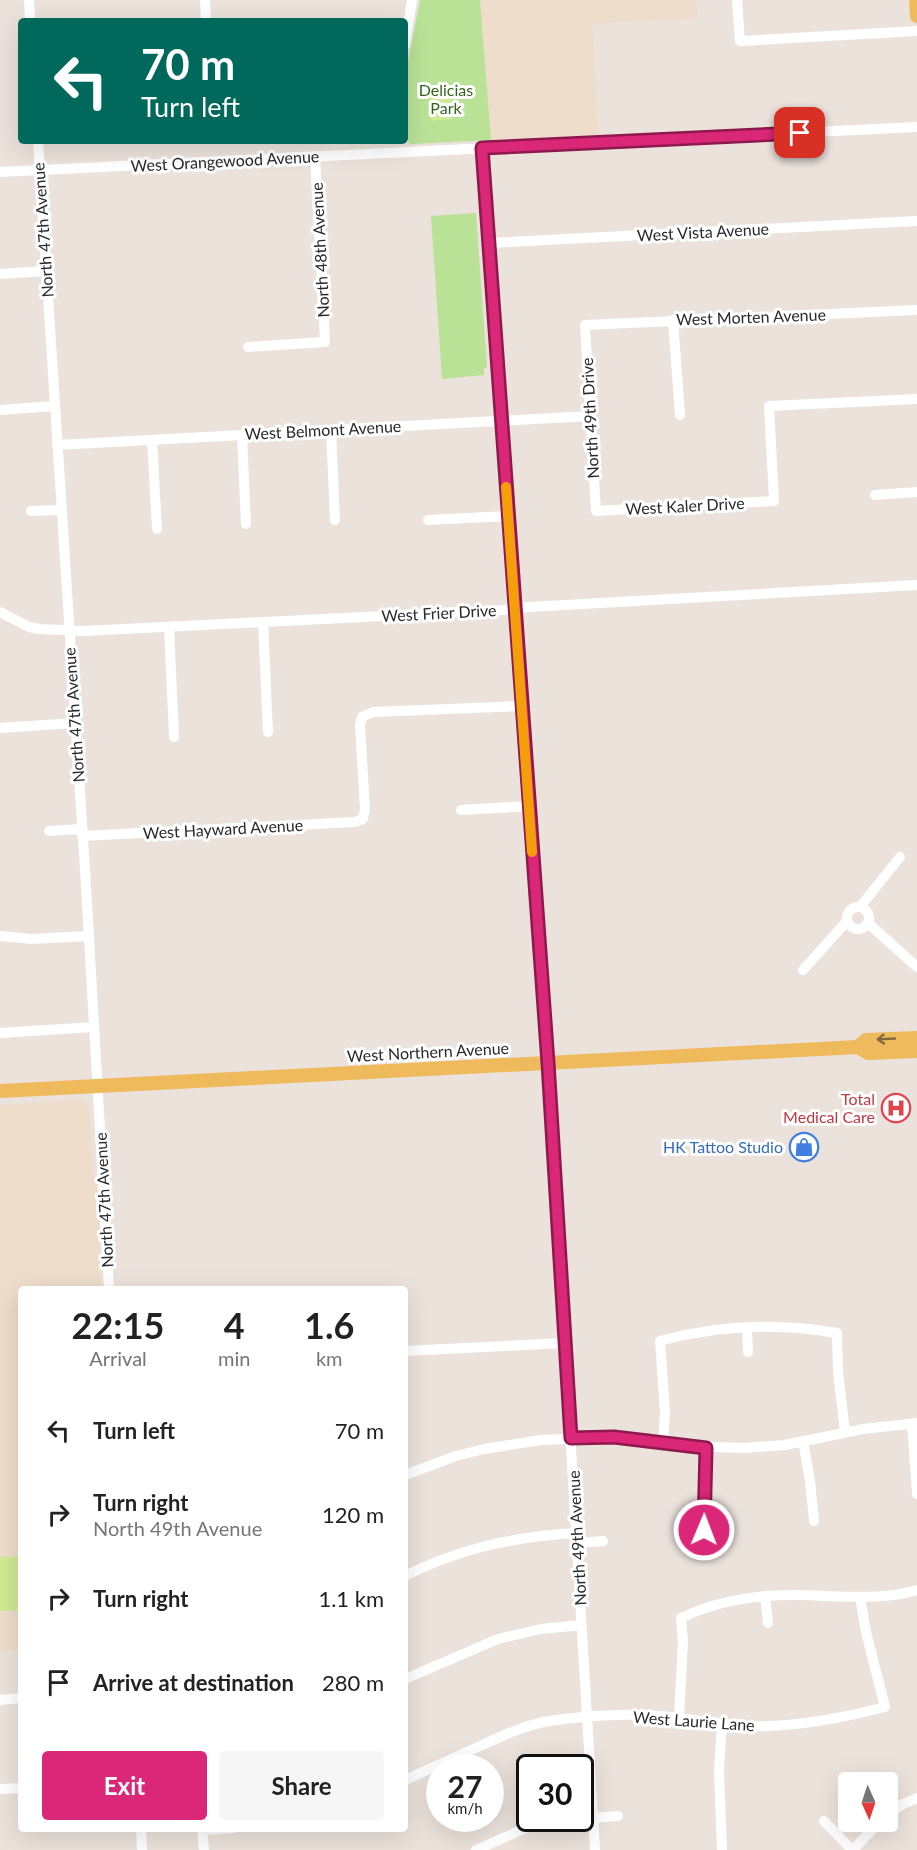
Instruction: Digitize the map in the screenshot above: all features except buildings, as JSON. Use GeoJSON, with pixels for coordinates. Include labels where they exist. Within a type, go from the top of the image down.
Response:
{"type":"FeatureCollection","features":[{"type":"Feature","properties":{"kind":"main road"},"geometry":{"type":"LineString","coordinates":[[916,0],[917,16]]}},
{"type":"Feature","properties":{"kind":"main road","name":"West Northern Avenue"},"geometry":{"type":"LineString","coordinates":[[858,1047],[866,1040],[917,1038]]}},
{"type":"Feature","properties":{"kind":"main road","name":"West Northern Avenue"},"geometry":{"type":"LineString","coordinates":[[0,1090],[858,1047],[868,1053],[917,1051]]}},
{"type":"Feature","properties":{"kind":"street"},"geometry":{"type":"LineString","coordinates":[[29,0],[30,18]]}},
{"type":"Feature","properties":{"kind":"street"},"geometry":{"type":"LineString","coordinates":[[205,0],[206,18]]}},
{"type":"Feature","properties":{"kind":"street"},"geometry":{"type":"LineString","coordinates":[[408,26],[412,0]]}},
{"type":"Feature","properties":{"kind":"street"},"geometry":{"type":"LineString","coordinates":[[737,0],[740,41],[917,31]]}},
{"type":"Feature","properties":{"kind":"street","name":"West Orangewood Avenue"},"geometry":{"type":"LineString","coordinates":[[0,172],[315,157],[401,146],[482,148],[917,127]]}},
{"type":"Feature","properties":{"kind":"street","name":"North 47th Avenue"},"geometry":{"type":"LineString","coordinates":[[38,144],[109,1286]]}},
{"type":"Feature","properties":{"kind":"street","name":"North 49th Avenue"},"geometry":{"type":"LineString","coordinates":[[482,148],[548,1063],[589,1754]]}},
{"type":"Feature","properties":{"kind":"street","name":"North 48th Avenue"},"geometry":{"type":"LineString","coordinates":[[248,347],[326,342],[315,157]]}},
{"type":"Feature","properties":{"kind":"street","name":"West Vista Avenue"},"geometry":{"type":"LineString","coordinates":[[489,243],[917,221]]}},
{"type":"Feature","properties":{"kind":"street"},"geometry":{"type":"LineString","coordinates":[[0,274],[46,271]]}},
{"type":"Feature","properties":{"kind":"street","name":"West Morten Avenue"},"geometry":{"type":"LineString","coordinates":[[585,325],[917,310]]}},
{"type":"Feature","properties":{"kind":"street"},"geometry":{"type":"LineString","coordinates":[[674,320],[680,415]]}},
{"type":"Feature","properties":{"kind":"street","name":"North 49th Drive"},"geometry":{"type":"LineString","coordinates":[[585,325],[596,511]]}},
{"type":"Feature","properties":{"kind":"street","name":"West Kaler Drive"},"geometry":{"type":"LineString","coordinates":[[596,511],[774,501],[769,406],[917,399]]}},
{"type":"Feature","properties":{"kind":"street"},"geometry":{"type":"LineString","coordinates":[[0,410],[54,406]]}},
{"type":"Feature","properties":{"kind":"street","name":"West Belmont Avenue"},"geometry":{"type":"LineString","coordinates":[[57,445],[590,416]]}},
{"type":"Feature","properties":{"kind":"street"},"geometry":{"type":"LineString","coordinates":[[331,430],[335,520]]}},
{"type":"Feature","properties":{"kind":"street"},"geometry":{"type":"LineString","coordinates":[[242,435],[246,524]]}},
{"type":"Feature","properties":{"kind":"street"},"geometry":{"type":"LineString","coordinates":[[152,440],[157,529]]}},
{"type":"Feature","properties":{"kind":"street"},"geometry":{"type":"LineString","coordinates":[[875,495],[917,492]]}},
{"type":"Feature","properties":{"kind":"street"},"geometry":{"type":"LineString","coordinates":[[30,512],[61,510]]}},
{"type":"Feature","properties":{"kind":"street"},"geometry":{"type":"LineString","coordinates":[[428,520],[508,516]]}},
{"type":"Feature","properties":{"kind":"street","name":"West Frier Drive"},"geometry":{"type":"LineString","coordinates":[[0,612],[29,627],[84,631],[917,585]]}},
{"type":"Feature","properties":{"kind":"street"},"geometry":{"type":"LineString","coordinates":[[263,622],[268,732]]}},
{"type":"Feature","properties":{"kind":"street"},"geometry":{"type":"LineString","coordinates":[[169,627],[174,736]]}},
{"type":"Feature","properties":{"kind":"street","name":"West Hayward Avenue"},"geometry":{"type":"LineString","coordinates":[[49,831],[82,832],[355,822],[363,819],[365,810],[360,725],[362,717],[373,712],[522,706]]}},
{"type":"Feature","properties":{"kind":"street"},"geometry":{"type":"LineString","coordinates":[[0,728],[74,723]]}},
{"type":"Feature","properties":{"kind":"street"},"geometry":{"type":"LineString","coordinates":[[461,810],[529,806]]}},
{"type":"Feature","properties":{"kind":"street"},"geometry":{"type":"LineString","coordinates":[[803,970],[847,921],[849,910],[860,907],[900,857]]}},
{"type":"Feature","properties":{"kind":"street"},"geometry":{"type":"LineString","coordinates":[[860,907],[868,913],[868,923],[917,967]]}},
{"type":"Feature","properties":{"kind":"street"},"geometry":{"type":"LineString","coordinates":[[847,921],[855,929],[862,928],[868,923]]}},
{"type":"Feature","properties":{"kind":"street"},"geometry":{"type":"LineString","coordinates":[[0,936],[31,939],[88,936]]}},
{"type":"Feature","properties":{"kind":"street"},"geometry":{"type":"LineString","coordinates":[[0,1033],[94,1027]]}},
{"type":"Feature","properties":{"kind":"street"},"geometry":{"type":"LineString","coordinates":[[747,1327],[748,1352]]}},
{"type":"Feature","properties":{"kind":"street"},"geometry":{"type":"LineString","coordinates":[[663,1443],[665,1413],[660,1341],[692,1334],[747,1327],[789,1327],[837,1333],[838,1372],[845,1432]]}},
{"type":"Feature","properties":{"kind":"street"},"geometry":{"type":"LineString","coordinates":[[408,1351],[565,1343]]}},
{"type":"Feature","properties":{"kind":"street"},"geometry":{"type":"LineString","coordinates":[[408,1474],[456,1456],[532,1441],[614,1437],[706,1448],[764,1447],[845,1432],[915,1424],[917,1494]]}},
{"type":"Feature","properties":{"kind":"street"},"geometry":{"type":"LineString","coordinates":[[803,1441],[814,1521]]}},
{"type":"Feature","properties":{"kind":"street"},"geometry":{"type":"LineString","coordinates":[[704,1530],[706,1448]]}},
{"type":"Feature","properties":{"kind":"street"},"geometry":{"type":"LineString","coordinates":[[408,1575],[455,1556],[500,1542],[540,1535],[603,1541]]}},
{"type":"Feature","properties":{"kind":"street"},"geometry":{"type":"LineString","coordinates":[[679,1717],[684,1641],[681,1618],[724,1602],[765,1596],[787,1594],[889,1596],[917,1590]]}},
{"type":"Feature","properties":{"kind":"street"},"geometry":{"type":"LineString","coordinates":[[765,1596],[768,1623]]}},
{"type":"Feature","properties":{"kind":"street","name":"West Laurie Lane"},"geometry":{"type":"LineString","coordinates":[[408,1779],[529,1725],[587,1717],[655,1715],[722,1724],[768,1726],[812,1723],[885,1707],[866,1632],[860,1597]]}},
{"type":"Feature","properties":{"kind":"street"},"geometry":{"type":"LineString","coordinates":[[408,1677],[498,1639],[541,1629],[582,1625]]}},
{"type":"Feature","properties":{"kind":"street"},"geometry":{"type":"LineString","coordinates":[[0,1700],[18,1698]]}},
{"type":"Feature","properties":{"kind":"street"},"geometry":{"type":"LineString","coordinates":[[722,1724],[718,1770],[722,1850]]}},
{"type":"Feature","properties":{"kind":"street"},"geometry":{"type":"LineString","coordinates":[[0,1789],[18,1788]]}},
{"type":"Feature","properties":{"kind":"street"},"geometry":{"type":"LineString","coordinates":[[898,1807],[917,1798]]}},
{"type":"Feature","properties":{"kind":"street"},"geometry":{"type":"LineString","coordinates":[[594,1814],[618,1816]]}},
{"type":"Feature","properties":{"kind":"street"},"geometry":{"type":"LineString","coordinates":[[824,1821],[852,1850],[869,1832]]}},
{"type":"Feature","properties":{"kind":"street"},"geometry":{"type":"LineString","coordinates":[[141,1832],[142,1850]]}},
{"type":"Feature","properties":{"kind":"street"},"geometry":{"type":"LineString","coordinates":[[202,1832],[204,1850]]}},
{"type":"Feature","properties":{"kind":"street"},"geometry":{"type":"LineString","coordinates":[[482,1849],[518,1832]]}},
{"type":"Feature","properties":{"kind":"street","name":"North 49th Avenue"},"geometry":{"type":"LineString","coordinates":[[594,1832],[595,1850]]}},
{"type":"Feature","properties":{"kind":"shaded area"},"geometry":{"type":"Polygon","coordinates":[[[480,0],[696,0],[697,18],[592,24],[598,137],[491,140],[480,0]]]}},
{"type":"Feature","properties":{"kind":"shaded area"},"geometry":{"type":"Polygon","coordinates":[[[77,1100],[87,1103],[93,1176],[97,1191],[101,1286],[18,1286],[18,1650],[0,1651],[0,1105],[77,1100]]]}},
{"type":"Feature","properties":{"kind":"green space","name":"Delicias Park"},"geometry":{"type":"Polygon","coordinates":[[[420,0],[480,0],[491,140],[410,144],[408,141],[408,62],[420,0]]]}},
{"type":"Feature","properties":{"kind":"green space"},"geometry":{"type":"Polygon","coordinates":[[[450,86],[452,119],[431,121],[429,88],[450,86]]]}},
{"type":"Feature","properties":{"kind":"green space"},"geometry":{"type":"Polygon","coordinates":[[[476,213],[487,368],[484,368],[484,375],[442,379],[431,216],[476,213]]]}},
{"type":"Feature","properties":{"kind":"green space"},"geometry":{"type":"Polygon","coordinates":[[[18,1556],[18,1610],[0,1611],[0,1557],[18,1556]]]}},
{"type":"Feature","properties":{"kind":"slow traffic"},"geometry":{"type":"LineString","coordinates":[[506,487],[532,852]]}},
{"type":"Feature","properties":{"kind":"place","name":"Total Medical Care"},"geometry":{"type":"Point","coordinates":[896,1108]}},
{"type":"Feature","properties":{"kind":"place","name":"HK Tattoo Studio"},"geometry":{"type":"Point","coordinates":[804,1147]}},
{"type":"Feature","properties":{"kind":"route"},"geometry":{"type":"LineString","coordinates":[[704,1530],[706,1448],[614,1437],[571,1438],[548,1063],[482,148],[800,133]]}}]}
